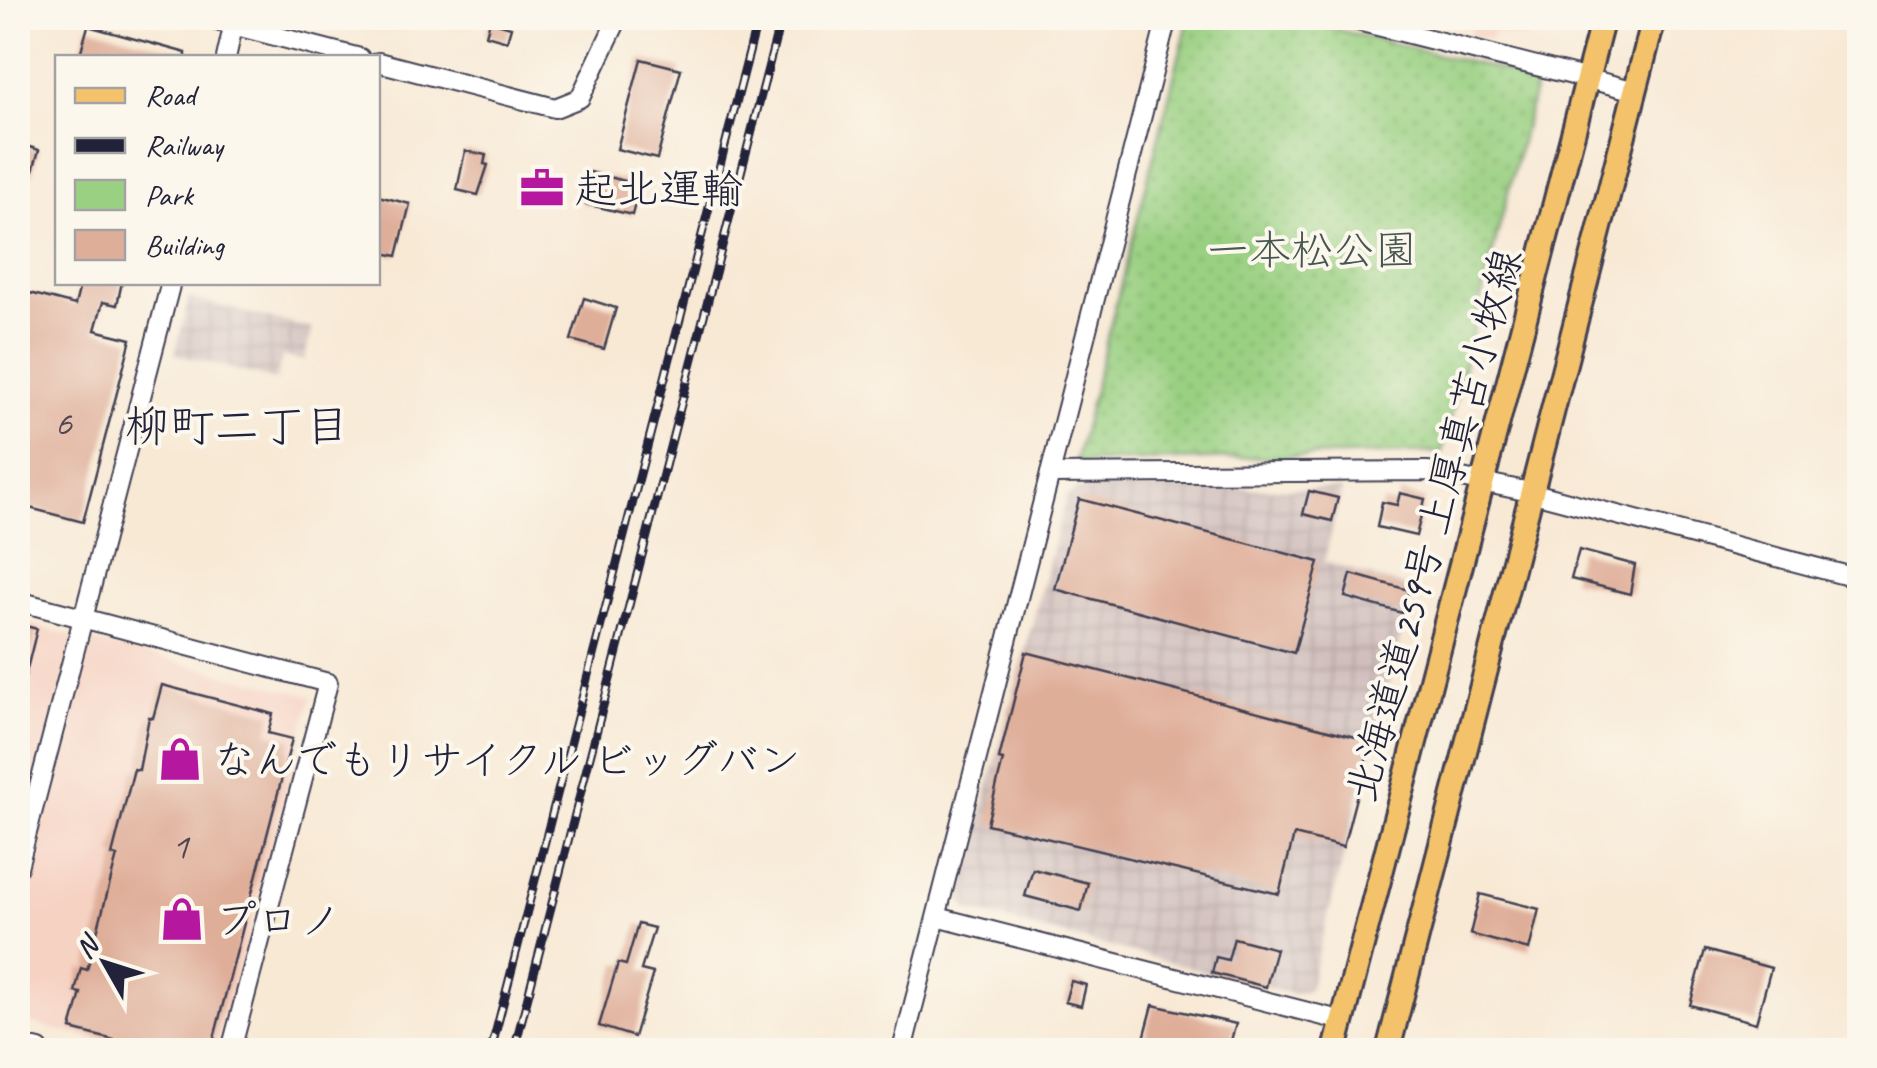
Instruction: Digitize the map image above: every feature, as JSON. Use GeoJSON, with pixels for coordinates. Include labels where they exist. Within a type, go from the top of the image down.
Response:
{"type":"FeatureCollection","features":[{"type":"Feature","properties":{"kind":"main road","name":"北海道道259号 上厚真苫小牧線"},"geometry":{"type":"LineString","coordinates":[[1335,1050],[1602,18]]}},
{"type":"Feature","properties":{"kind":"main road","name":"北海道道259号 上厚真苫小牧線"},"geometry":{"type":"LineString","coordinates":[[1388,1050],[1654,18]]}},
{"type":"Feature","properties":{"kind":"street"},"geometry":{"type":"LineString","coordinates":[[206,18],[234,21],[350,55]]}},
{"type":"Feature","properties":{"kind":"street"},"geometry":{"type":"LineString","coordinates":[[380,63],[555,108],[580,98],[618,18]]}},
{"type":"Feature","properties":{"kind":"street"},"geometry":{"type":"LineString","coordinates":[[902,1050],[1166,18]]}},
{"type":"Feature","properties":{"kind":"street"},"geometry":{"type":"LineString","coordinates":[[1346,18],[1636,91]]}},
{"type":"Feature","properties":{"kind":"street"},"geometry":{"type":"LineString","coordinates":[[227,55],[234,21]]}},
{"type":"Feature","properties":{"kind":"street"},"geometry":{"type":"LineString","coordinates":[[18,867],[170,285]]}},
{"type":"Feature","properties":{"kind":"street"},"geometry":{"type":"LineString","coordinates":[[1050,474],[1428,471],[1530,492],[1860,579]]}},
{"type":"Feature","properties":{"kind":"street"},"geometry":{"type":"LineString","coordinates":[[18,601],[328,684],[230,1050]]}},
{"type":"Feature","properties":{"kind":"street"},"geometry":{"type":"LineString","coordinates":[[937,917],[1343,1021]]}},
{"type":"Feature","properties":{"kind":"street"},"geometry":{"type":"LineString","coordinates":[[18,1045],[39,1050]]}},
{"type":"Feature","properties":{"kind":"shaded area"},"geometry":{"type":"Polygon","coordinates":[[[1473,18],[1532,18],[1526,40],[1494,32],[1491,40],[1469,35],[1473,18]]]}},
{"type":"Feature","properties":{"kind":"shaded area"},"geometry":{"type":"Polygon","coordinates":[[[189,298],[312,329],[304,361],[282,356],[276,380],[175,354],[189,298]]]}},
{"type":"Feature","properties":{"kind":"shaded area"},"geometry":{"type":"Polygon","coordinates":[[[1077,489],[1342,489],[1324,562],[1413,589],[1309,989],[1293,994],[967,910],[959,898],[1066,497],[1077,489]]]}},
{"type":"Feature","properties":{"kind":"shaded area"},"geometry":{"type":"Polygon","coordinates":[[[18,622],[312,696],[217,1050],[137,1050],[18,1020],[18,622]]]}},
{"type":"Feature","properties":{"kind":"green space","name":"一本松公園"},"geometry":{"type":"Polygon","coordinates":[[[1189,18],[1291,18],[1537,79],[1442,452],[1075,463],[1189,18]]]}},
{"type":"Feature","properties":{"kind":"building"},"geometry":{"type":"Polygon","coordinates":[[[490,21],[511,27],[507,41],[486,35],[490,21]]]}},
{"type":"Feature","properties":{"kind":"building"},"geometry":{"type":"Polygon","coordinates":[[[88,26],[186,53],[186,55],[80,55],[88,26]]]}},
{"type":"Feature","properties":{"kind":"building"},"geometry":{"type":"Polygon","coordinates":[[[641,59],[681,69],[657,159],[617,149],[641,59]]]}},
{"type":"Feature","properties":{"kind":"building"},"geometry":{"type":"Polygon","coordinates":[[[18,143],[39,150],[31,177],[18,174],[18,143]]]}},
{"type":"Feature","properties":{"kind":"building"},"geometry":{"type":"Polygon","coordinates":[[[465,151],[486,155],[484,164],[488,165],[478,195],[457,190],[465,151]]]}},
{"type":"Feature","properties":{"kind":"building"},"geometry":{"type":"Polygon","coordinates":[[[590,172],[640,185],[632,215],[582,203],[590,172]]]}},
{"type":"Feature","properties":{"kind":"building"},"geometry":{"type":"Polygon","coordinates":[[[380,196],[410,204],[397,256],[380,252],[380,196]]]}},
{"type":"Feature","properties":{"kind":"building"},"geometry":{"type":"Polygon","coordinates":[[[80,285],[121,285],[117,305],[103,302],[95,330],[131,339],[83,522],[18,505],[18,307],[22,291],[75,305],[80,285]]]}},
{"type":"Feature","properties":{"kind":"building"},"geometry":{"type":"Polygon","coordinates":[[[584,298],[616,308],[604,349],[571,340],[584,298]]]}},
{"type":"Feature","properties":{"kind":"building"},"geometry":{"type":"Polygon","coordinates":[[[1309,491],[1338,498],[1332,521],[1303,514],[1309,491]]]}},
{"type":"Feature","properties":{"kind":"building"},"geometry":{"type":"Polygon","coordinates":[[[1400,493],[1425,499],[1416,536],[1377,527],[1382,502],[1397,505],[1400,493]]]}},
{"type":"Feature","properties":{"kind":"building"},"geometry":{"type":"Polygon","coordinates":[[[1079,499],[1319,562],[1294,653],[1055,589],[1079,499]]]}},
{"type":"Feature","properties":{"kind":"building"},"geometry":{"type":"Polygon","coordinates":[[[1579,550],[1635,565],[1630,594],[1571,579],[1579,550]]]}},
{"type":"Feature","properties":{"kind":"building"},"geometry":{"type":"Polygon","coordinates":[[[1351,574],[1409,590],[1402,613],[1345,597],[1351,574]]]}},
{"type":"Feature","properties":{"kind":"building"},"geometry":{"type":"Polygon","coordinates":[[[18,624],[37,629],[23,685],[18,685],[18,624]]]}},
{"type":"Feature","properties":{"kind":"building"},"geometry":{"type":"Polygon","coordinates":[[[1026,652],[1371,741],[1343,847],[1294,835],[1279,894],[987,824],[1026,652]]]}},
{"type":"Feature","properties":{"kind":"building"},"geometry":{"type":"Polygon","coordinates":[[[162,685],[273,714],[268,733],[292,739],[211,1050],[153,1050],[71,1029],[81,993],[75,992],[81,968],[87,970],[117,856],[112,855],[134,769],[139,770],[149,717],[153,718],[162,685]]]}},
{"type":"Feature","properties":{"kind":"building"},"geometry":{"type":"Polygon","coordinates":[[[1033,869],[1088,883],[1081,911],[1025,896],[1033,869]]]}},
{"type":"Feature","properties":{"kind":"building"},"geometry":{"type":"Polygon","coordinates":[[[1480,894],[1539,909],[1529,950],[1470,934],[1480,894]]]}},
{"type":"Feature","properties":{"kind":"building"},"geometry":{"type":"Polygon","coordinates":[[[638,924],[654,928],[641,970],[653,973],[634,1037],[599,1026],[618,963],[626,965],[638,924]]]}},
{"type":"Feature","properties":{"kind":"building"},"geometry":{"type":"Polygon","coordinates":[[[1234,938],[1276,949],[1266,987],[1212,973],[1216,957],[1228,960],[1234,938]]]}},
{"type":"Feature","properties":{"kind":"building"},"geometry":{"type":"Polygon","coordinates":[[[1705,950],[1771,968],[1756,1023],[1690,1005],[1705,950]]]}},
{"type":"Feature","properties":{"kind":"building"},"geometry":{"type":"Polygon","coordinates":[[[1071,981],[1086,985],[1081,1006],[1065,1002],[1071,981]]]}},
{"type":"Feature","properties":{"kind":"building"},"geometry":{"type":"Polygon","coordinates":[[[1153,1005],[1236,1024],[1228,1050],[1141,1050],[1153,1005]]]}},
{"type":"Feature","properties":{"kind":"railway"},"geometry":{"type":"LineString","coordinates":[[491,1050],[758,18]]}},
{"type":"Feature","properties":{"kind":"railway"},"geometry":{"type":"LineString","coordinates":[[514,1050],[781,18]]}},
{"type":"Feature","properties":{"kind":"place","name":"起北運輸"},"geometry":{"type":"Point","coordinates":[542,188]}},
{"type":"Feature","properties":{"kind":"place","name":"なんでもリサイクル ビッグバン"},"geometry":{"type":"Point","coordinates":[180,759]}},
{"type":"Feature","properties":{"kind":"place","name":"プロノ"},"geometry":{"type":"Point","coordinates":[182,919]}},
{"type":"Feature","properties":{"kind":"district","name":"柳町二丁目"},"geometry":{"type":"Point","coordinates":[237,425]}}]}
